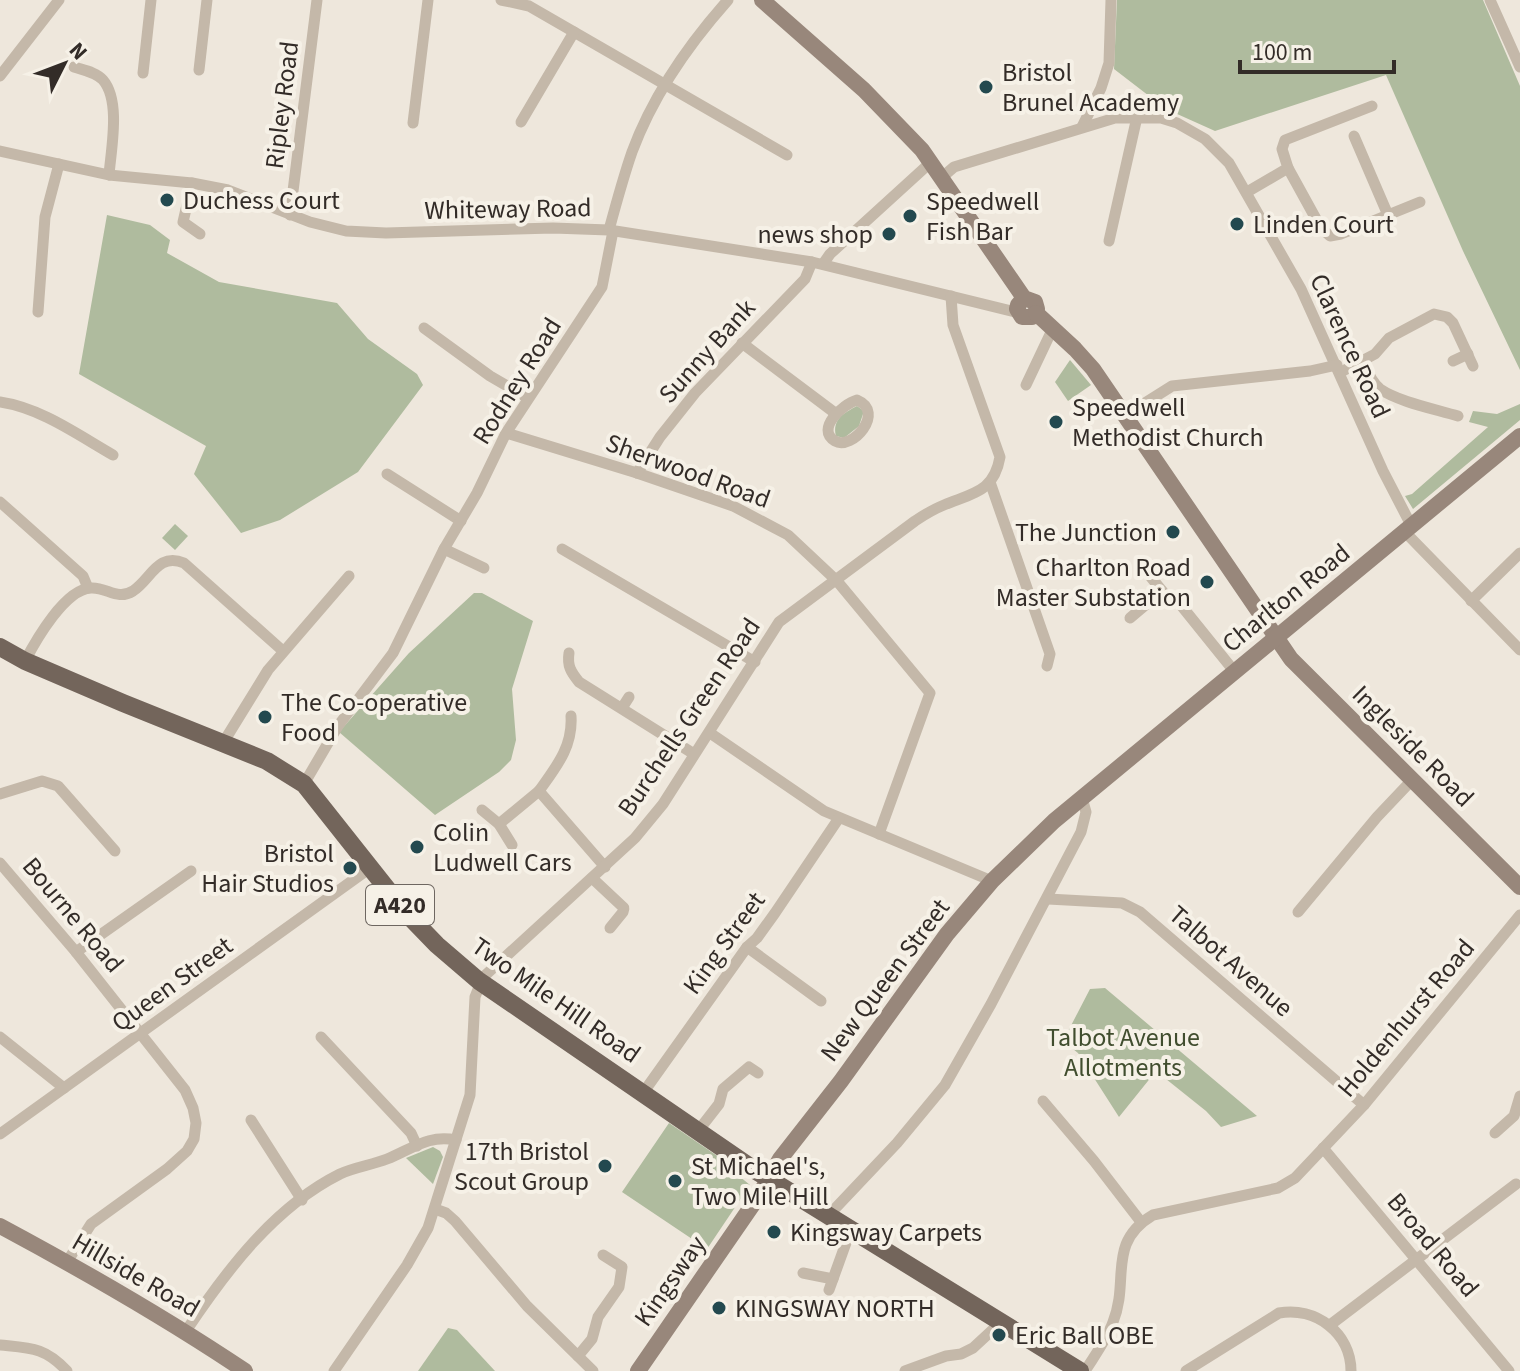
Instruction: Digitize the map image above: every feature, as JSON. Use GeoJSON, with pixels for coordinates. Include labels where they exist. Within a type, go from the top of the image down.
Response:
{"type":"FeatureCollection","features":[{"type":"Feature","properties":{"kind":"main road","name":"A420"},"geometry":{"type":"LineString","coordinates":[[0,647],[25,661]]}},
{"type":"Feature","properties":{"kind":"main road","name":"Two Mile Hill Road"},"geometry":{"type":"LineString","coordinates":[[25,661],[267,761],[304,784],[370,868],[437,945],[480,981],[768,1179],[1083,1371]]}},
{"type":"Feature","properties":{"kind":"street"},"geometry":{"type":"LineString","coordinates":[[0,76],[59,0]]}},
{"type":"Feature","properties":{"kind":"street"},"geometry":{"type":"LineString","coordinates":[[143,73],[151,0]]}},
{"type":"Feature","properties":{"kind":"street"},"geometry":{"type":"LineString","coordinates":[[199,70],[207,0]]}},
{"type":"Feature","properties":{"kind":"street","name":"Ripley Road"},"geometry":{"type":"LineString","coordinates":[[290,215],[317,0]]}},
{"type":"Feature","properties":{"kind":"street"},"geometry":{"type":"LineString","coordinates":[[413,123],[428,0]]}},
{"type":"Feature","properties":{"kind":"street","name":"Rodney Road"},"geometry":{"type":"LineString","coordinates":[[304,784],[343,719],[393,653],[506,433],[602,287],[611,231],[632,151],[664,84],[700,31],[728,0]]}},
{"type":"Feature","properties":{"kind":"street"},"geometry":{"type":"LineString","coordinates":[[762,0],[864,90],[926,156],[947,173],[983,237]]}},
{"type":"Feature","properties":{"kind":"street"},"geometry":{"type":"LineString","coordinates":[[1082,127],[1109,63],[1111,0]]}},
{"type":"Feature","properties":{"kind":"street"},"geometry":{"type":"LineString","coordinates":[[1490,0],[1520,67]]}},
{"type":"Feature","properties":{"kind":"street"},"geometry":{"type":"LineString","coordinates":[[509,1],[529,6],[787,155]]}},
{"type":"Feature","properties":{"kind":"street"},"geometry":{"type":"LineString","coordinates":[[521,122],[574,32]]}},
{"type":"Feature","properties":{"kind":"street"},"geometry":{"type":"LineString","coordinates":[[74,67],[100,77],[109,93],[114,116],[109,175]]}},
{"type":"Feature","properties":{"kind":"street"},"geometry":{"type":"LineString","coordinates":[[1372,106],[1285,140],[1282,149],[1288,168],[1321,228],[1330,236],[1420,202]]}},
{"type":"Feature","properties":{"kind":"street"},"geometry":{"type":"LineString","coordinates":[[1109,241],[1137,117]]}},
{"type":"Feature","properties":{"kind":"street","name":"Clarence Road"},"geometry":{"type":"LineString","coordinates":[[947,173],[954,167],[1115,118],[1161,118],[1205,139],[1229,163],[1301,289],[1339,368],[1408,528],[1471,601],[1520,650]]}},
{"type":"Feature","properties":{"kind":"street"},"geometry":{"type":"LineString","coordinates":[[1354,136],[1388,215]]}},
{"type":"Feature","properties":{"kind":"street","name":"Whiteway Road"},"geometry":{"type":"LineString","coordinates":[[0,151],[109,175],[192,183],[228,190],[329,228],[368,233],[553,228],[611,231],[817,263],[951,296],[1026,308]]}},
{"type":"Feature","properties":{"kind":"street"},"geometry":{"type":"LineString","coordinates":[[926,156],[983,237]]}},
{"type":"Feature","properties":{"kind":"street","name":"Sunny Bank"},"geometry":{"type":"LineString","coordinates":[[637,473],[660,437],[742,343],[817,263],[830,254],[926,156]]}},
{"type":"Feature","properties":{"kind":"street"},"geometry":{"type":"LineString","coordinates":[[38,312],[45,217],[59,164]]}},
{"type":"Feature","properties":{"kind":"street"},"geometry":{"type":"LineString","coordinates":[[1247,192],[1288,168]]}},
{"type":"Feature","properties":{"kind":"street"},"geometry":{"type":"LineString","coordinates":[[192,183],[183,222],[200,234]]}},
{"type":"Feature","properties":{"kind":"street","name":"Ingleside Road"},"geometry":{"type":"LineString","coordinates":[[983,237],[1026,308],[1053,328],[1093,369],[1291,659],[1520,887]]}},
{"type":"Feature","properties":{"kind":"street"},"geometry":{"type":"LineString","coordinates":[[951,296],[953,325],[1000,457],[997,473],[990,482],[1050,654],[1047,666]]}},
{"type":"Feature","properties":{"kind":"street"},"geometry":{"type":"LineString","coordinates":[[1126,415],[1172,386],[1339,368],[1363,362],[1389,338],[1434,314],[1447,317],[1453,323],[1473,366]]}},
{"type":"Feature","properties":{"kind":"street"},"geometry":{"type":"LineString","coordinates":[[424,328],[490,376],[528,398]]}},
{"type":"Feature","properties":{"kind":"street"},"geometry":{"type":"LineString","coordinates":[[1026,385],[1053,328]]}},
{"type":"Feature","properties":{"kind":"street"},"geometry":{"type":"LineString","coordinates":[[742,343],[835,413]]}},
{"type":"Feature","properties":{"kind":"street"},"geometry":{"type":"LineString","coordinates":[[1453,361],[1468,354]]}},
{"type":"Feature","properties":{"kind":"street"},"geometry":{"type":"LineString","coordinates":[[1363,362],[1380,389],[1458,416]]}},
{"type":"Feature","properties":{"kind":"street"},"geometry":{"type":"LineString","coordinates":[[0,402],[54,421],[113,455]]}},
{"type":"Feature","properties":{"kind":"street","name":"Sherwood Road"},"geometry":{"type":"LineString","coordinates":[[506,433],[733,506],[788,535],[837,581],[930,693],[879,834]]}},
{"type":"Feature","properties":{"kind":"street","name":"Charlton Road"},"geometry":{"type":"LineString","coordinates":[[1054,821],[1520,436]]}},
{"type":"Feature","properties":{"kind":"street"},"geometry":{"type":"LineString","coordinates":[[387,474],[461,521]]}},
{"type":"Feature","properties":{"kind":"street","name":"Burchells Green Road"},"geometry":{"type":"LineString","coordinates":[[480,981],[635,838],[663,804],[779,622],[915,521],[939,507],[984,489],[990,482]]}},
{"type":"Feature","properties":{"kind":"street"},"geometry":{"type":"LineString","coordinates":[[1,497],[83,576],[88,588]]}},
{"type":"Feature","properties":{"kind":"street"},"geometry":{"type":"LineString","coordinates":[[444,549],[484,568]]}},
{"type":"Feature","properties":{"kind":"street"},"geometry":{"type":"LineString","coordinates":[[562,549],[608,570],[755,662]]}},
{"type":"Feature","properties":{"kind":"street"},"geometry":{"type":"LineString","coordinates":[[1471,601],[1520,553]]}},
{"type":"Feature","properties":{"kind":"street"},"geometry":{"type":"LineString","coordinates":[[25,661],[41,632],[76,593],[95,588],[124,595],[138,587],[158,565],[171,560],[178,561],[283,651]]}},
{"type":"Feature","properties":{"kind":"street"},"geometry":{"type":"LineString","coordinates":[[1146,571],[1167,597],[1180,604],[1234,671]]}},
{"type":"Feature","properties":{"kind":"street"},"geometry":{"type":"LineString","coordinates":[[223,743],[268,670],[349,576]]}},
{"type":"Feature","properties":{"kind":"street"},"geometry":{"type":"LineString","coordinates":[[1130,618],[1162,591]]}},
{"type":"Feature","properties":{"kind":"street"},"geometry":{"type":"LineString","coordinates":[[569,653],[567,661],[579,682],[625,703],[694,754]]}},
{"type":"Feature","properties":{"kind":"street"},"geometry":{"type":"LineString","coordinates":[[499,824],[539,791],[567,747],[572,733],[571,716]]}},
{"type":"Feature","properties":{"kind":"street"},"geometry":{"type":"LineString","coordinates":[[710,733],[799,796],[839,818],[992,881]]}},
{"type":"Feature","properties":{"kind":"street"},"geometry":{"type":"LineString","coordinates":[[1298,912],[1413,779]]}},
{"type":"Feature","properties":{"kind":"street"},"geometry":{"type":"LineString","coordinates":[[0,794],[42,781],[58,786],[115,851]]}},
{"type":"Feature","properties":{"kind":"street"},"geometry":{"type":"LineString","coordinates":[[539,791],[605,867]]}},
{"type":"Feature","properties":{"kind":"street"},"geometry":{"type":"LineString","coordinates":[[828,1216],[897,1143],[945,1085],[1048,899],[1081,832],[1086,812],[1082,798]]}},
{"type":"Feature","properties":{"kind":"street"},"geometry":{"type":"LineString","coordinates":[[482,810],[499,824],[512,845]]}},
{"type":"Feature","properties":{"kind":"street","name":"King Street"},"geometry":{"type":"LineString","coordinates":[[643,1093],[747,947],[775,913],[839,818]]}},
{"type":"Feature","properties":{"kind":"street","name":"New Queen Street"},"geometry":{"type":"LineString","coordinates":[[768,1179],[947,934],[992,881],[1054,821]]}},
{"type":"Feature","properties":{"kind":"street","name":"Bourne Road"},"geometry":{"type":"LineString","coordinates":[[0,863],[76,952],[185,1090],[196,1123],[194,1139],[187,1151],[91,1224],[67,1262]]}},
{"type":"Feature","properties":{"kind":"street","name":"Queen Street"},"geometry":{"type":"LineString","coordinates":[[0,1134],[370,868]]}},
{"type":"Feature","properties":{"kind":"street"},"geometry":{"type":"LineString","coordinates":[[76,952],[191,871]]}},
{"type":"Feature","properties":{"kind":"street"},"geometry":{"type":"LineString","coordinates":[[592,878],[624,908],[610,928]]}},
{"type":"Feature","properties":{"kind":"street","name":"Talbot Avenue"},"geometry":{"type":"LineString","coordinates":[[1048,899],[1122,903],[1140,912],[1364,1105]]}},
{"type":"Feature","properties":{"kind":"street","name":"Holdenhurst Road"},"geometry":{"type":"LineString","coordinates":[[1141,1222],[1153,1215],[1287,1185],[1364,1105],[1520,915]]}},
{"type":"Feature","properties":{"kind":"street"},"geometry":{"type":"LineString","coordinates":[[747,947],[821,1001]]}},
{"type":"Feature","properties":{"kind":"street"},"geometry":{"type":"LineString","coordinates":[[334,1371],[407,1265],[428,1228],[470,1095],[475,997],[480,981]]}},
{"type":"Feature","properties":{"kind":"street"},"geometry":{"type":"LineString","coordinates":[[0,1037],[64,1088]]}},
{"type":"Feature","properties":{"kind":"street"},"geometry":{"type":"LineString","coordinates":[[321,1037],[411,1133],[417,1146]]}},
{"type":"Feature","properties":{"kind":"street"},"geometry":{"type":"LineString","coordinates":[[698,1131],[719,1104],[723,1089],[749,1067],[758,1073]]}},
{"type":"Feature","properties":{"kind":"street"},"geometry":{"type":"LineString","coordinates":[[1495,1133],[1514,1116],[1520,1096]]}},
{"type":"Feature","properties":{"kind":"street"},"geometry":{"type":"LineString","coordinates":[[1043,1101],[1141,1222],[1124,1246],[1114,1321],[1083,1371]]}},
{"type":"Feature","properties":{"kind":"street"},"geometry":{"type":"LineString","coordinates":[[251,1120],[302,1200]]}},
{"type":"Feature","properties":{"kind":"street"},"geometry":{"type":"LineString","coordinates":[[186,1331],[220,1279],[246,1249],[280,1216],[302,1200],[340,1174],[439,1136],[456,1140]]}},
{"type":"Feature","properties":{"kind":"street","name":"Broad Road"},"geometry":{"type":"LineString","coordinates":[[1323,1148],[1509,1371]]}},
{"type":"Feature","properties":{"kind":"street","name":"Kingsway"},"geometry":{"type":"LineString","coordinates":[[638,1371],[768,1179]]}},
{"type":"Feature","properties":{"kind":"street"},"geometry":{"type":"LineString","coordinates":[[1330,1325],[1515,1183]]}},
{"type":"Feature","properties":{"kind":"street"},"geometry":{"type":"LineString","coordinates":[[435,1209],[455,1221],[527,1306],[593,1371]]}},
{"type":"Feature","properties":{"kind":"street","name":"Hillside Road"},"geometry":{"type":"LineString","coordinates":[[0,1226],[186,1331],[245,1371]]}},
{"type":"Feature","properties":{"kind":"street"},"geometry":{"type":"LineString","coordinates":[[803,1273],[831,1284],[851,1229]]}},
{"type":"Feature","properties":{"kind":"street"},"geometry":{"type":"LineString","coordinates":[[578,1356],[592,1339],[598,1317],[619,1287],[622,1267],[603,1255]]}},
{"type":"Feature","properties":{"kind":"street"},"geometry":{"type":"LineString","coordinates":[[1186,1371],[1279,1313],[1293,1311],[1313,1316],[1330,1325],[1345,1343],[1351,1359],[1351,1371]]}},
{"type":"Feature","properties":{"kind":"street"},"geometry":{"type":"LineString","coordinates":[[905,1371],[973,1348],[1000,1323]]}},
{"type":"Feature","properties":{"kind":"street"},"geometry":{"type":"LineString","coordinates":[[0,1345],[38,1349],[49,1354],[67,1371]]}},
{"type":"Feature","properties":{"kind":"green space"},"geometry":{"type":"Polygon","coordinates":[[[1117,0],[1483,0],[1520,86],[1520,370],[1463,251],[1386,75],[1215,131],[1166,109],[1114,69],[1117,0]]]}},
{"type":"Feature","properties":{"kind":"green space"},"geometry":{"type":"Polygon","coordinates":[[[107,215],[150,225],[170,240],[167,253],[219,282],[337,303],[368,339],[417,374],[423,385],[358,472],[280,520],[241,533],[194,474],[206,446],[79,374],[107,215]]]}},
{"type":"Feature","properties":{"kind":"green space"},"geometry":{"type":"Polygon","coordinates":[[[1070,360],[1091,385],[1068,401],[1055,382],[1070,360]]]}},
{"type":"Feature","properties":{"kind":"green space"},"geometry":{"type":"Polygon","coordinates":[[[1520,404],[1520,420],[1413,509],[1405,496],[1412,494],[1488,427],[1469,422],[1473,411],[1497,414],[1520,404]]]}},
{"type":"Feature","properties":{"kind":"green space"},"geometry":{"type":"Polygon","coordinates":[[[857,406],[864,411],[859,426],[844,438],[836,436],[837,421],[857,406]]]}},
{"type":"Feature","properties":{"kind":"green space"},"geometry":{"type":"Polygon","coordinates":[[[175,524],[188,536],[175,550],[162,538],[175,524]]]}},
{"type":"Feature","properties":{"kind":"green space"},"geometry":{"type":"Polygon","coordinates":[[[474,593],[482,593],[533,621],[512,689],[516,740],[511,760],[499,772],[435,815],[339,732],[409,653],[474,593]]]}},
{"type":"Feature","properties":{"kind":"green space","name":"Talbot Avenue Allotments"},"geometry":{"type":"Polygon","coordinates":[[[1105,988],[1257,1116],[1221,1127],[1156,1071],[1119,1117],[1078,1053],[1063,1041],[1090,989],[1105,988]]]}},
{"type":"Feature","properties":{"kind":"green space"},"geometry":{"type":"Polygon","coordinates":[[[669,1123],[729,1164],[728,1167],[750,1185],[707,1249],[622,1192],[669,1123]]]}},
{"type":"Feature","properties":{"kind":"green space"},"geometry":{"type":"Polygon","coordinates":[[[433,1147],[443,1157],[433,1184],[406,1158],[433,1147]]]}},
{"type":"Feature","properties":{"kind":"green space"},"geometry":{"type":"Polygon","coordinates":[[[448,1328],[457,1330],[495,1371],[418,1371],[448,1328]]]}},
{"type":"Feature","properties":{"kind":"place","name":"Bristol Brunel Academy"},"geometry":{"type":"Point","coordinates":[986,87]}},
{"type":"Feature","properties":{"kind":"place","name":"Duchess Court"},"geometry":{"type":"Point","coordinates":[167,200]}},
{"type":"Feature","properties":{"kind":"place","name":"Speedwell Fish Bar"},"geometry":{"type":"Point","coordinates":[910,216]}},
{"type":"Feature","properties":{"kind":"place","name":"Linden Court"},"geometry":{"type":"Point","coordinates":[1237,224]}},
{"type":"Feature","properties":{"kind":"place","name":"news shop"},"geometry":{"type":"Point","coordinates":[889,234]}},
{"type":"Feature","properties":{"kind":"place","name":"Speedwell Methodist Church"},"geometry":{"type":"Point","coordinates":[1056,422]}},
{"type":"Feature","properties":{"kind":"place","name":"The Junction"},"geometry":{"type":"Point","coordinates":[1173,532]}},
{"type":"Feature","properties":{"kind":"place","name":"Charlton Road Master Substation"},"geometry":{"type":"Point","coordinates":[1207,582]}},
{"type":"Feature","properties":{"kind":"place","name":"The Co-operative Food"},"geometry":{"type":"Point","coordinates":[265,717]}},
{"type":"Feature","properties":{"kind":"place","name":"Colin Ludwell Cars"},"geometry":{"type":"Point","coordinates":[417,847]}},
{"type":"Feature","properties":{"kind":"place","name":"Bristol Hair Studios"},"geometry":{"type":"Point","coordinates":[350,868]}},
{"type":"Feature","properties":{"kind":"place","name":"17th Bristol Scout Group"},"geometry":{"type":"Point","coordinates":[605,1166]}},
{"type":"Feature","properties":{"kind":"place","name":"St Michael's, Two Mile Hill"},"geometry":{"type":"Point","coordinates":[675,1181]}},
{"type":"Feature","properties":{"kind":"place","name":"Kingsway Carpets"},"geometry":{"type":"Point","coordinates":[774,1232]}},
{"type":"Feature","properties":{"kind":"place","name":"KINGSWAY NORTH"},"geometry":{"type":"Point","coordinates":[719,1308]}},
{"type":"Feature","properties":{"kind":"place","name":"Eric Ball OBE"},"geometry":{"type":"Point","coordinates":[999,1335]}}]}
